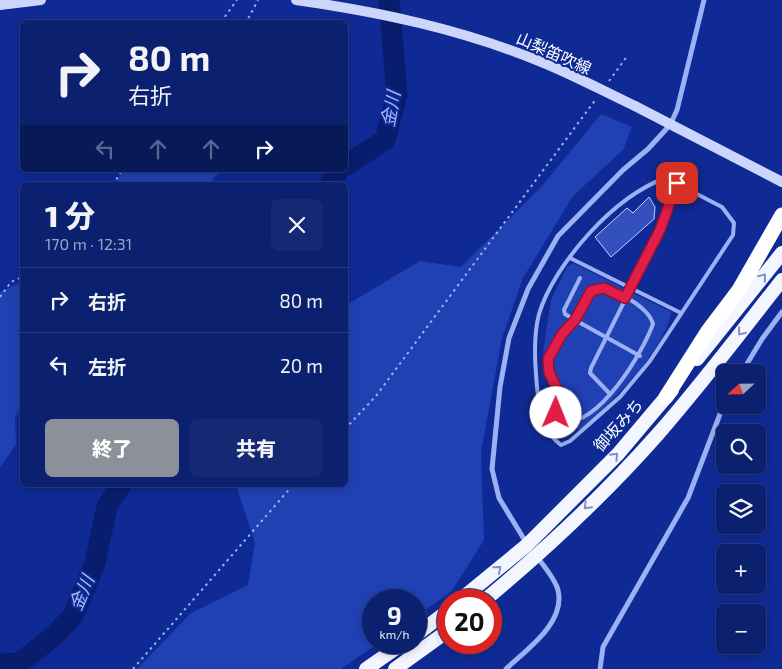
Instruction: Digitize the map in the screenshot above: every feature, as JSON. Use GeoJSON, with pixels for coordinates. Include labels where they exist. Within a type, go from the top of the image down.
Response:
{"type":"FeatureCollection","features":[{"type":"Feature","properties":{"kind":"highway"},"geometry":{"type":"LineString","coordinates":[[666,397],[708,331],[739,290],[782,215]]}},
{"type":"Feature","properties":{"kind":"highway","name":"御坂みち"},"geometry":{"type":"LineString","coordinates":[[495,589],[618,454],[782,253]]}},
{"type":"Feature","properties":{"kind":"highway","name":"御坂みち"},"geometry":{"type":"LineString","coordinates":[[476,589],[532,550],[657,435],[782,280]]}},
{"type":"Feature","properties":{"kind":"highway"},"geometry":{"type":"LineString","coordinates":[[760,308],[782,288]]}},
{"type":"Feature","properties":{"kind":"highway"},"geometry":{"type":"LineString","coordinates":[[427,627],[437,619]]}},
{"type":"Feature","properties":{"kind":"highway"},"geometry":{"type":"LineString","coordinates":[[395,669],[437,639]]}},
{"type":"Feature","properties":{"kind":"highway"},"geometry":{"type":"LineString","coordinates":[[366,669],[388,654]]}},
{"type":"Feature","properties":{"kind":"main road"},"geometry":{"type":"LineString","coordinates":[[0,5],[41,0]]}},
{"type":"Feature","properties":{"kind":"main road","name":"山梨笛吹線"},"geometry":{"type":"LineString","coordinates":[[296,0],[397,16],[460,33],[541,62],[635,106],[782,182]]}},
{"type":"Feature","properties":{"kind":"street"},"geometry":{"type":"LineString","coordinates":[[506,669],[550,625],[557,610],[558,590],[499,498],[492,469],[500,386],[509,338],[528,289],[558,236],[623,170],[648,149],[670,125],[677,110],[704,0]]}},
{"type":"Feature","properties":{"kind":"street"},"geometry":{"type":"LineString","coordinates":[[747,364],[782,312]]}},
{"type":"Feature","properties":{"kind":"street"},"geometry":{"type":"LineString","coordinates":[[600,669],[603,647],[688,498],[720,414]]}},
{"type":"Feature","properties":{"kind":"lane"},"geometry":{"type":"LineString","coordinates":[[666,178],[722,207],[734,223],[733,235],[650,361],[620,397],[570,441],[561,445],[548,432],[538,406],[535,361],[539,316],[549,290],[570,258],[601,222],[649,184],[666,178]]}},
{"type":"Feature","properties":{"kind":"lane"},"geometry":{"type":"LineString","coordinates":[[610,394],[590,373],[625,298],[660,230],[677,183]]}},
{"type":"Feature","properties":{"kind":"lane"},"geometry":{"type":"LineString","coordinates":[[570,258],[681,313]]}},
{"type":"Feature","properties":{"kind":"lane"},"geometry":{"type":"LineString","coordinates":[[580,278],[564,310],[566,314],[640,356]]}},
{"type":"Feature","properties":{"kind":"lane"},"geometry":{"type":"LineString","coordinates":[[604,288],[625,298],[648,312],[653,324],[640,356],[604,401],[579,420],[564,422],[558,418],[558,391],[549,372],[548,359],[562,334],[575,320],[591,291],[604,288]]}},
{"type":"Feature","properties":{"kind":"path"},"geometry":{"type":"LineString","coordinates":[[222,20],[237,0]]}},
{"type":"Feature","properties":{"kind":"path"},"geometry":{"type":"LineString","coordinates":[[245,20],[258,0]]}},
{"type":"Feature","properties":{"kind":"path"},"geometry":{"type":"LineString","coordinates":[[605,87],[628,55]]}},
{"type":"Feature","properties":{"kind":"path"},"geometry":{"type":"LineString","coordinates":[[348,426],[376,396],[599,95]]}},
{"type":"Feature","properties":{"kind":"path"},"geometry":{"type":"LineString","coordinates":[[0,297],[11,282],[20,278]]}},
{"type":"Feature","properties":{"kind":"path"},"geometry":{"type":"LineString","coordinates":[[133,669],[291,487]]}},
{"type":"Feature","properties":{"kind":"shaded area"},"geometry":{"type":"Polygon","coordinates":[[[601,114],[632,127],[623,150],[573,196],[523,278],[502,338],[481,452],[484,540],[453,589],[437,589],[437,602],[427,608],[427,589],[362,589],[362,654],[341,669],[137,669],[191,613],[248,585],[255,543],[237,487],[348,487],[348,304],[420,261],[461,267],[542,186],[601,114]]]}},
{"type":"Feature","properties":{"kind":"shaded area"},"geometry":{"type":"Polygon","coordinates":[[[122,172],[219,172],[210,182],[117,182],[122,172]]]}},
{"type":"Feature","properties":{"kind":"shaded area"},"geometry":{"type":"Polygon","coordinates":[[[573,263],[671,312],[667,327],[647,360],[582,432],[573,425],[549,381],[543,352],[551,300],[567,267],[573,263]]]}},
{"type":"Feature","properties":{"kind":"shaded area"},"geometry":{"type":"Polygon","coordinates":[[[20,283],[20,409],[15,418],[16,445],[0,467],[0,292],[20,283]]]}},
{"type":"Feature","properties":{"kind":"building"},"geometry":{"type":"Polygon","coordinates":[[[649,197],[655,207],[654,219],[611,257],[595,237],[627,208],[633,213],[649,197]]]}},
{"type":"Feature","properties":{"kind":"waterway","name":"金川"},"geometry":{"type":"LineString","coordinates":[[348,164],[385,140],[397,94],[389,0]]}},
{"type":"Feature","properties":{"kind":"waterway","name":"金川"},"geometry":{"type":"LineString","coordinates":[[331,182],[338,172]]}},
{"type":"Feature","properties":{"kind":"waterway","name":"金川"},"geometry":{"type":"LineString","coordinates":[[0,664],[19,663],[53,637],[73,616],[95,563],[107,506],[120,487]]}},
{"type":"Feature","properties":{"kind":"route"},"geometry":{"type":"LineString","coordinates":[[556,413],[558,391],[549,372],[548,359],[562,334],[575,320],[591,291],[604,288],[625,298],[660,230],[677,183]]}}]}
